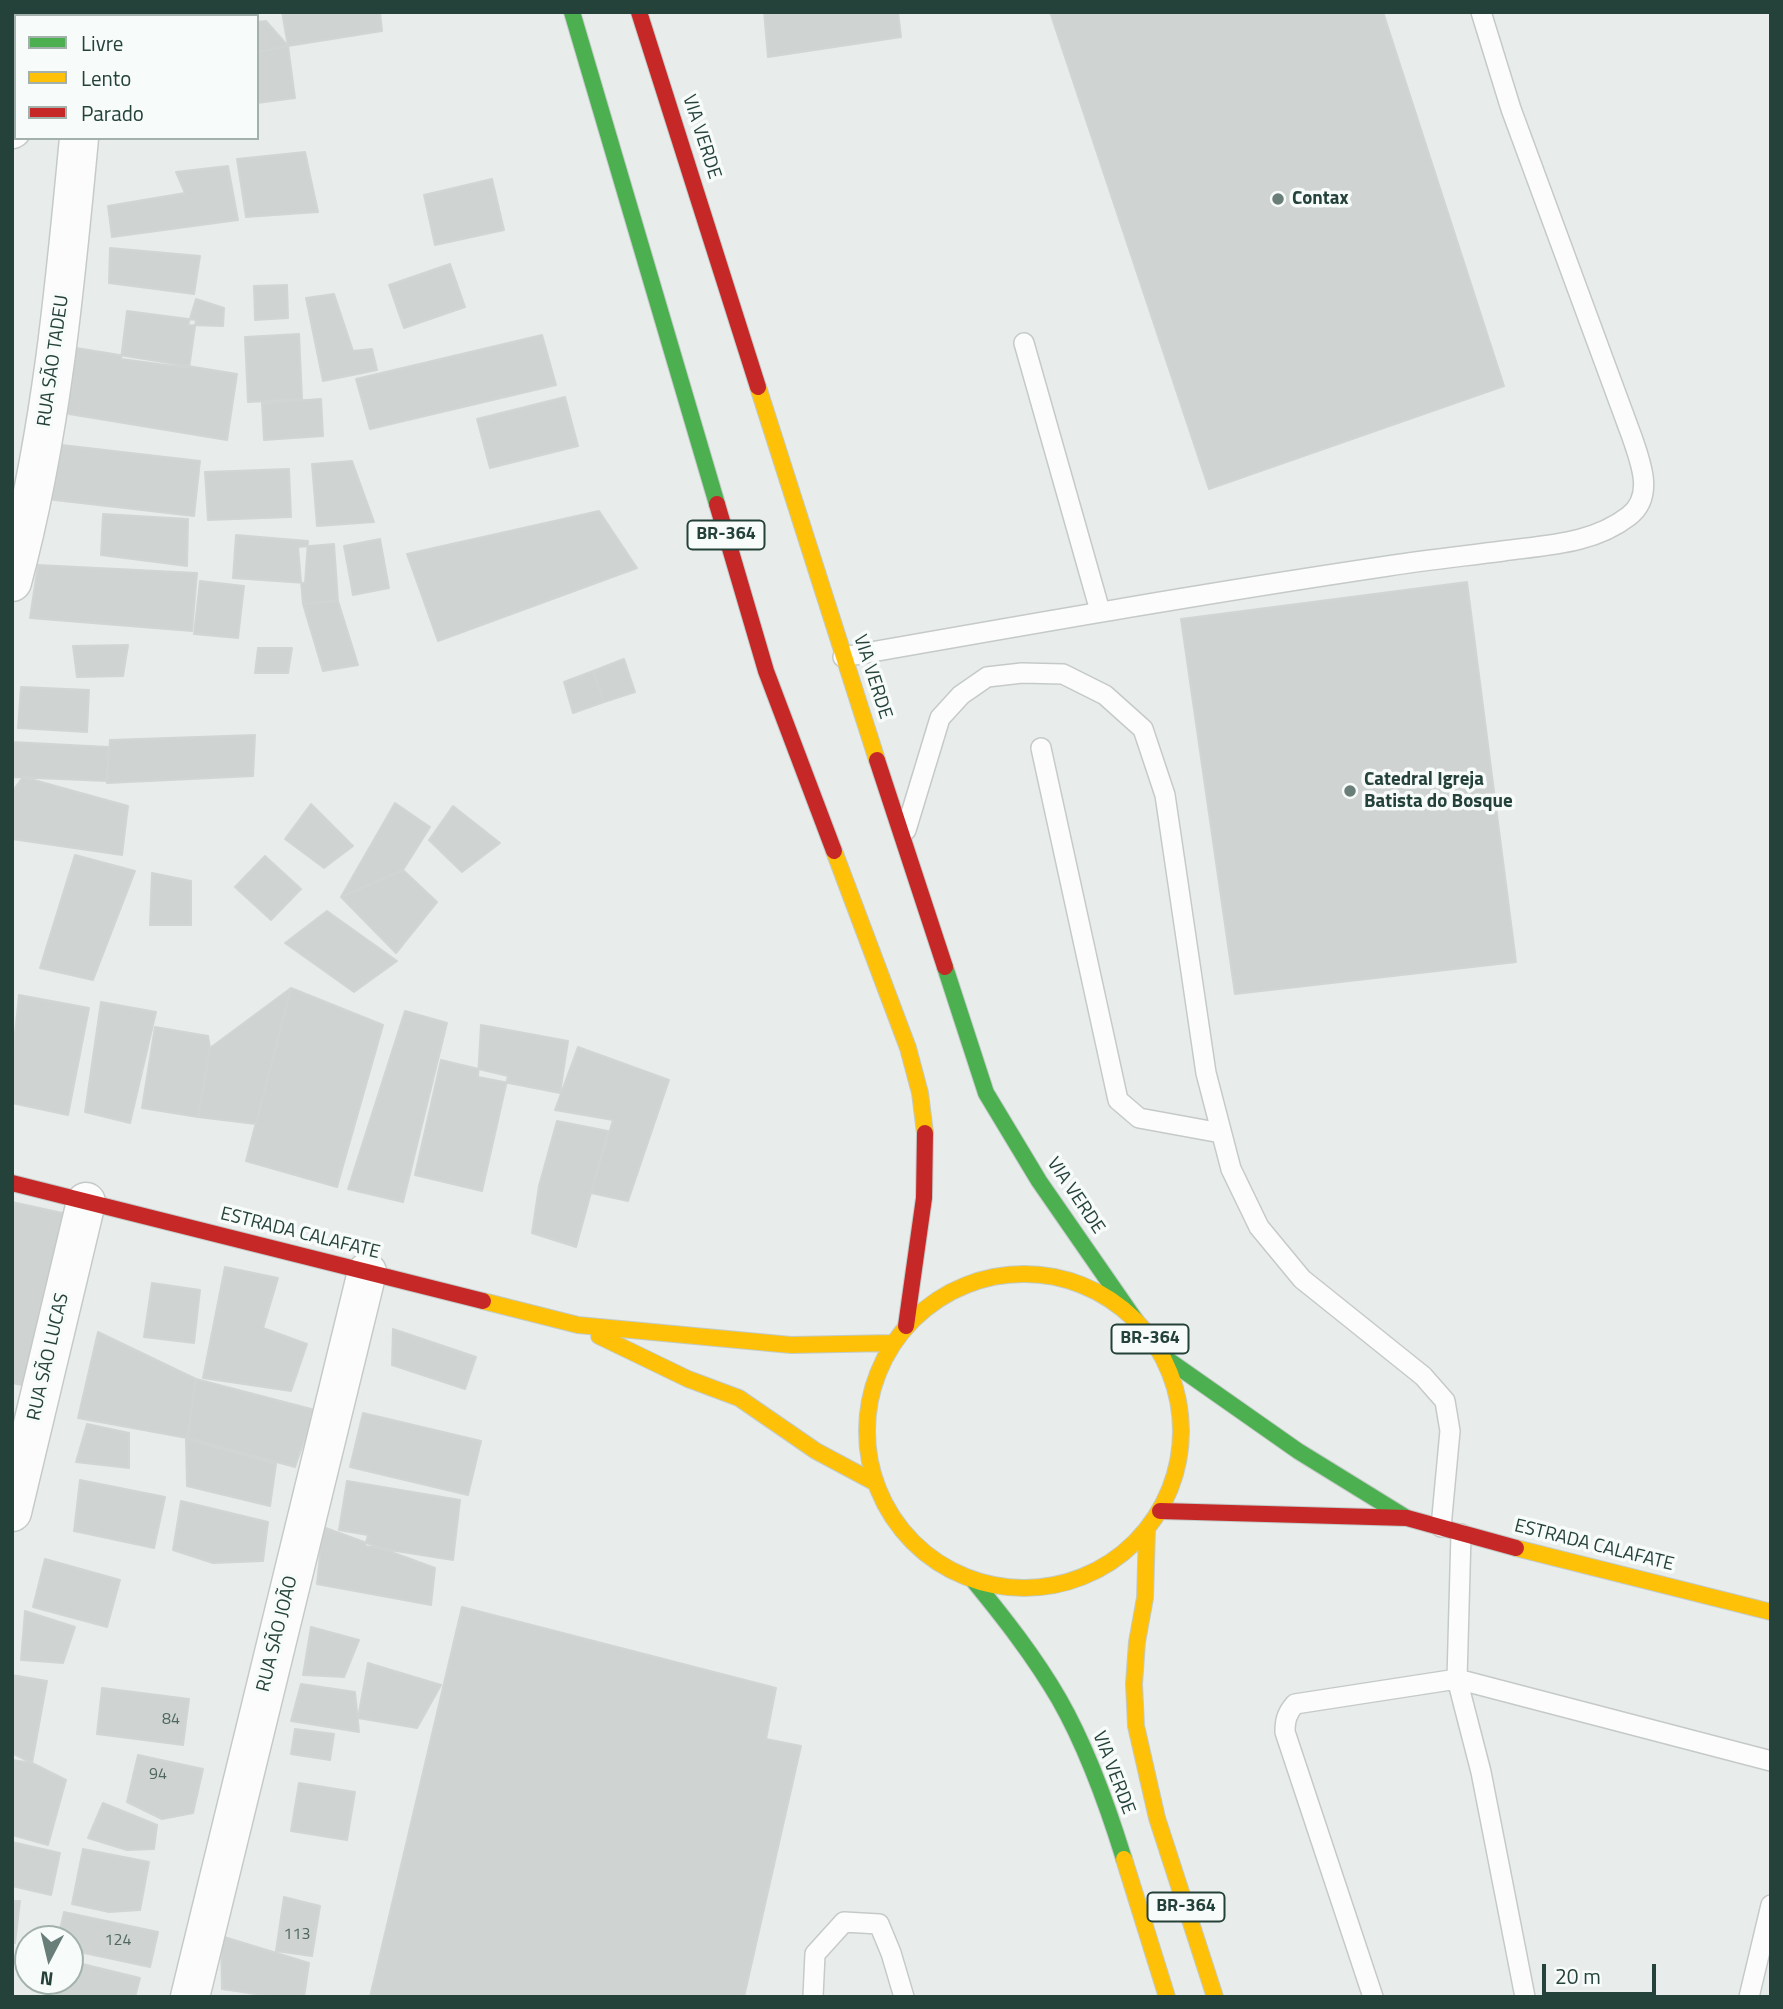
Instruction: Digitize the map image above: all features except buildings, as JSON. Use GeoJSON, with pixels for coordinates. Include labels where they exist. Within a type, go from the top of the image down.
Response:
{"type":"FeatureCollection","features":[{"type":"Feature","properties":{"kind":"main road","name":"BR-364"},"geometry":{"type":"LineString","coordinates":[[572,12],[766,671],[908,1048],[918,1084],[925,1122],[925,1166],[922,1213],[906,1326]]}},
{"type":"Feature","properties":{"kind":"main road","name":"VIA VERDE"},"geometry":{"type":"LineString","coordinates":[[639,12],[986,1093],[1043,1188],[1136,1321]]}},
{"type":"Feature","properties":{"kind":"main road","name":"ESTRADA CALAFATE"},"geometry":{"type":"LineString","coordinates":[[12,1183],[578,1325],[791,1345],[892,1343]]}},
{"type":"Feature","properties":{"kind":"main road","name":"BR-364"},"geometry":{"type":"LineString","coordinates":[[994,1276],[1046,1276],[1095,1291],[1136,1321],[1164,1357],[1178,1395],[1182,1435],[1176,1474],[1160,1511],[1147,1530],[1111,1562],[1068,1582],[1020,1589],[973,1580],[931,1558],[896,1525],[874,1482],[865,1435],[872,1387],[892,1343],[906,1326],[946,1294],[994,1276]]}},
{"type":"Feature","properties":{"kind":"main road","name":"ESTRADA CALAFATE"},"geometry":{"type":"LineString","coordinates":[[578,1325],[688,1379],[739,1398],[816,1451],[874,1482]]}},
{"type":"Feature","properties":{"kind":"main road","name":"ESTRADA CALAFATE"},"geometry":{"type":"LineString","coordinates":[[1164,1357],[1298,1451],[1407,1518]]}},
{"type":"Feature","properties":{"kind":"main road","name":"ESTRADA CALAFATE"},"geometry":{"type":"LineString","coordinates":[[1160,1511],[1407,1518],[1771,1612]]}},
{"type":"Feature","properties":{"kind":"main road","name":"VIA VERDE"},"geometry":{"type":"LineString","coordinates":[[1147,1530],[1145,1598],[1137,1642],[1134,1684],[1136,1726],[1157,1818],[1215,1997]]}},
{"type":"Feature","properties":{"kind":"main road","name":"VIA VERDE"},"geometry":{"type":"LineString","coordinates":[[973,1580],[1010,1625],[1060,1702],[1080,1742],[1118,1844],[1167,1997]]}},
{"type":"Feature","properties":{"kind":"street","name":"RUA SÃO TADEU"},"geometry":{"type":"LineString","coordinates":[[12,582],[43,436],[62,312],[79,140]]}},
{"type":"Feature","properties":{"kind":"street","name":"RUA SÃO LUCAS"},"geometry":{"type":"LineString","coordinates":[[12,1512],[86,1202]]}},
{"type":"Feature","properties":{"kind":"street","name":"RUA SÃO JOÃO"},"geometry":{"type":"LineString","coordinates":[[190,1997],[367,1272]]}},
{"type":"Feature","properties":{"kind":"lane"},"geometry":{"type":"LineString","coordinates":[[844,657],[1100,611],[1391,565],[1574,542],[1606,530],[1632,514],[1642,495],[1644,477],[1633,437],[1511,109],[1481,12]]}},
{"type":"Feature","properties":{"kind":"lane"},"geometry":{"type":"LineString","coordinates":[[1024,343],[1100,611]]}},
{"type":"Feature","properties":{"kind":"lane"},"geometry":{"type":"LineString","coordinates":[[904,838],[940,718],[961,695],[987,677],[1022,673],[1063,674],[1105,695],[1143,729],[1166,795],[1206,1073],[1231,1169],[1259,1227],[1303,1279],[1423,1376],[1445,1401],[1450,1431],[1441,1527]]}},
{"type":"Feature","properties":{"kind":"lane"},"geometry":{"type":"LineString","coordinates":[[1041,748],[1118,1100],[1139,1118],[1221,1133]]}},
{"type":"Feature","properties":{"kind":"lane"},"geometry":{"type":"LineString","coordinates":[[1461,1534],[1457,1679],[1481,1772],[1525,1997]]}},
{"type":"Feature","properties":{"kind":"lane"},"geometry":{"type":"LineString","coordinates":[[1373,1997],[1284,1732],[1288,1712],[1296,1704],[1457,1679],[1771,1761]]}},
{"type":"Feature","properties":{"kind":"lane"},"geometry":{"type":"LineString","coordinates":[[1749,1997],[1771,1905]]}},
{"type":"Feature","properties":{"kind":"lane"},"geometry":{"type":"LineString","coordinates":[[813,1997],[815,1954],[844,1922],[879,1924],[904,1997]]}},
{"type":"Feature","properties":{"kind":"traffic: fast"},"geometry":{"type":"LineString","coordinates":[[572,12],[717,504]]}},
{"type":"Feature","properties":{"kind":"traffic: fast"},"geometry":{"type":"LineString","coordinates":[[945,967],[986,1093],[1039,1181],[1136,1321]]}},
{"type":"Feature","properties":{"kind":"traffic: fast"},"geometry":{"type":"LineString","coordinates":[[1164,1357],[1298,1451],[1405,1517]]}},
{"type":"Feature","properties":{"kind":"traffic: fast"},"geometry":{"type":"LineString","coordinates":[[973,1580],[1029,1652],[1069,1718],[1096,1777],[1124,1859]]}},
{"type":"Feature","properties":{"kind":"traffic: slow"},"geometry":{"type":"LineString","coordinates":[[758,387],[877,760]]}},
{"type":"Feature","properties":{"kind":"traffic: slow"},"geometry":{"type":"LineString","coordinates":[[834,851],[908,1048],[920,1093],[925,1133]]}},
{"type":"Feature","properties":{"kind":"traffic: slow"},"geometry":{"type":"LineString","coordinates":[[1024,1274],[1055,1277],[1084,1286],[1111,1301],[1135,1320],[1154,1344],[1169,1371],[1178,1400],[1181,1431],[1178,1462],[1169,1491],[1154,1518],[1135,1542],[1111,1561],[1084,1576],[1055,1585],[1024,1588],[993,1585],[964,1576],[937,1561],[913,1542],[894,1518],[879,1491],[870,1462],[867,1431],[870,1400],[879,1371],[894,1344],[913,1320],[937,1301],[964,1286],[993,1277],[1024,1274]]}},
{"type":"Feature","properties":{"kind":"traffic: slow"},"geometry":{"type":"LineString","coordinates":[[483,1301],[578,1325],[791,1345],[892,1343]]}},
{"type":"Feature","properties":{"kind":"traffic: slow"},"geometry":{"type":"LineString","coordinates":[[599,1336],[688,1379],[739,1398],[816,1451],[874,1482]]}},
{"type":"Feature","properties":{"kind":"traffic: slow"},"geometry":{"type":"LineString","coordinates":[[1147,1530],[1145,1598],[1137,1642],[1134,1684],[1136,1726],[1157,1818],[1215,1997]]}},
{"type":"Feature","properties":{"kind":"traffic: slow"},"geometry":{"type":"LineString","coordinates":[[1516,1548],[1771,1612]]}},
{"type":"Feature","properties":{"kind":"traffic: slow"},"geometry":{"type":"LineString","coordinates":[[1124,1859],[1167,1997]]}},
{"type":"Feature","properties":{"kind":"traffic: jam"},"geometry":{"type":"LineString","coordinates":[[639,12],[758,387]]}},
{"type":"Feature","properties":{"kind":"traffic: jam"},"geometry":{"type":"LineString","coordinates":[[717,504],[766,671],[834,851]]}},
{"type":"Feature","properties":{"kind":"traffic: jam"},"geometry":{"type":"LineString","coordinates":[[877,760],[945,967]]}},
{"type":"Feature","properties":{"kind":"traffic: jam"},"geometry":{"type":"LineString","coordinates":[[906,1326],[924,1198],[925,1133]]}},
{"type":"Feature","properties":{"kind":"traffic: jam"},"geometry":{"type":"LineString","coordinates":[[12,1183],[483,1301]]}},
{"type":"Feature","properties":{"kind":"traffic: jam"},"geometry":{"type":"LineString","coordinates":[[1160,1511],[1407,1518],[1516,1548]]}},
{"type":"Feature","properties":{"kind":"place","name":"Contax"},"geometry":{"type":"Point","coordinates":[1278,199]}},
{"type":"Feature","properties":{"kind":"place","name":"Catedral Igreja Batista do Bosque"},"geometry":{"type":"Point","coordinates":[1350,791]}}]}
